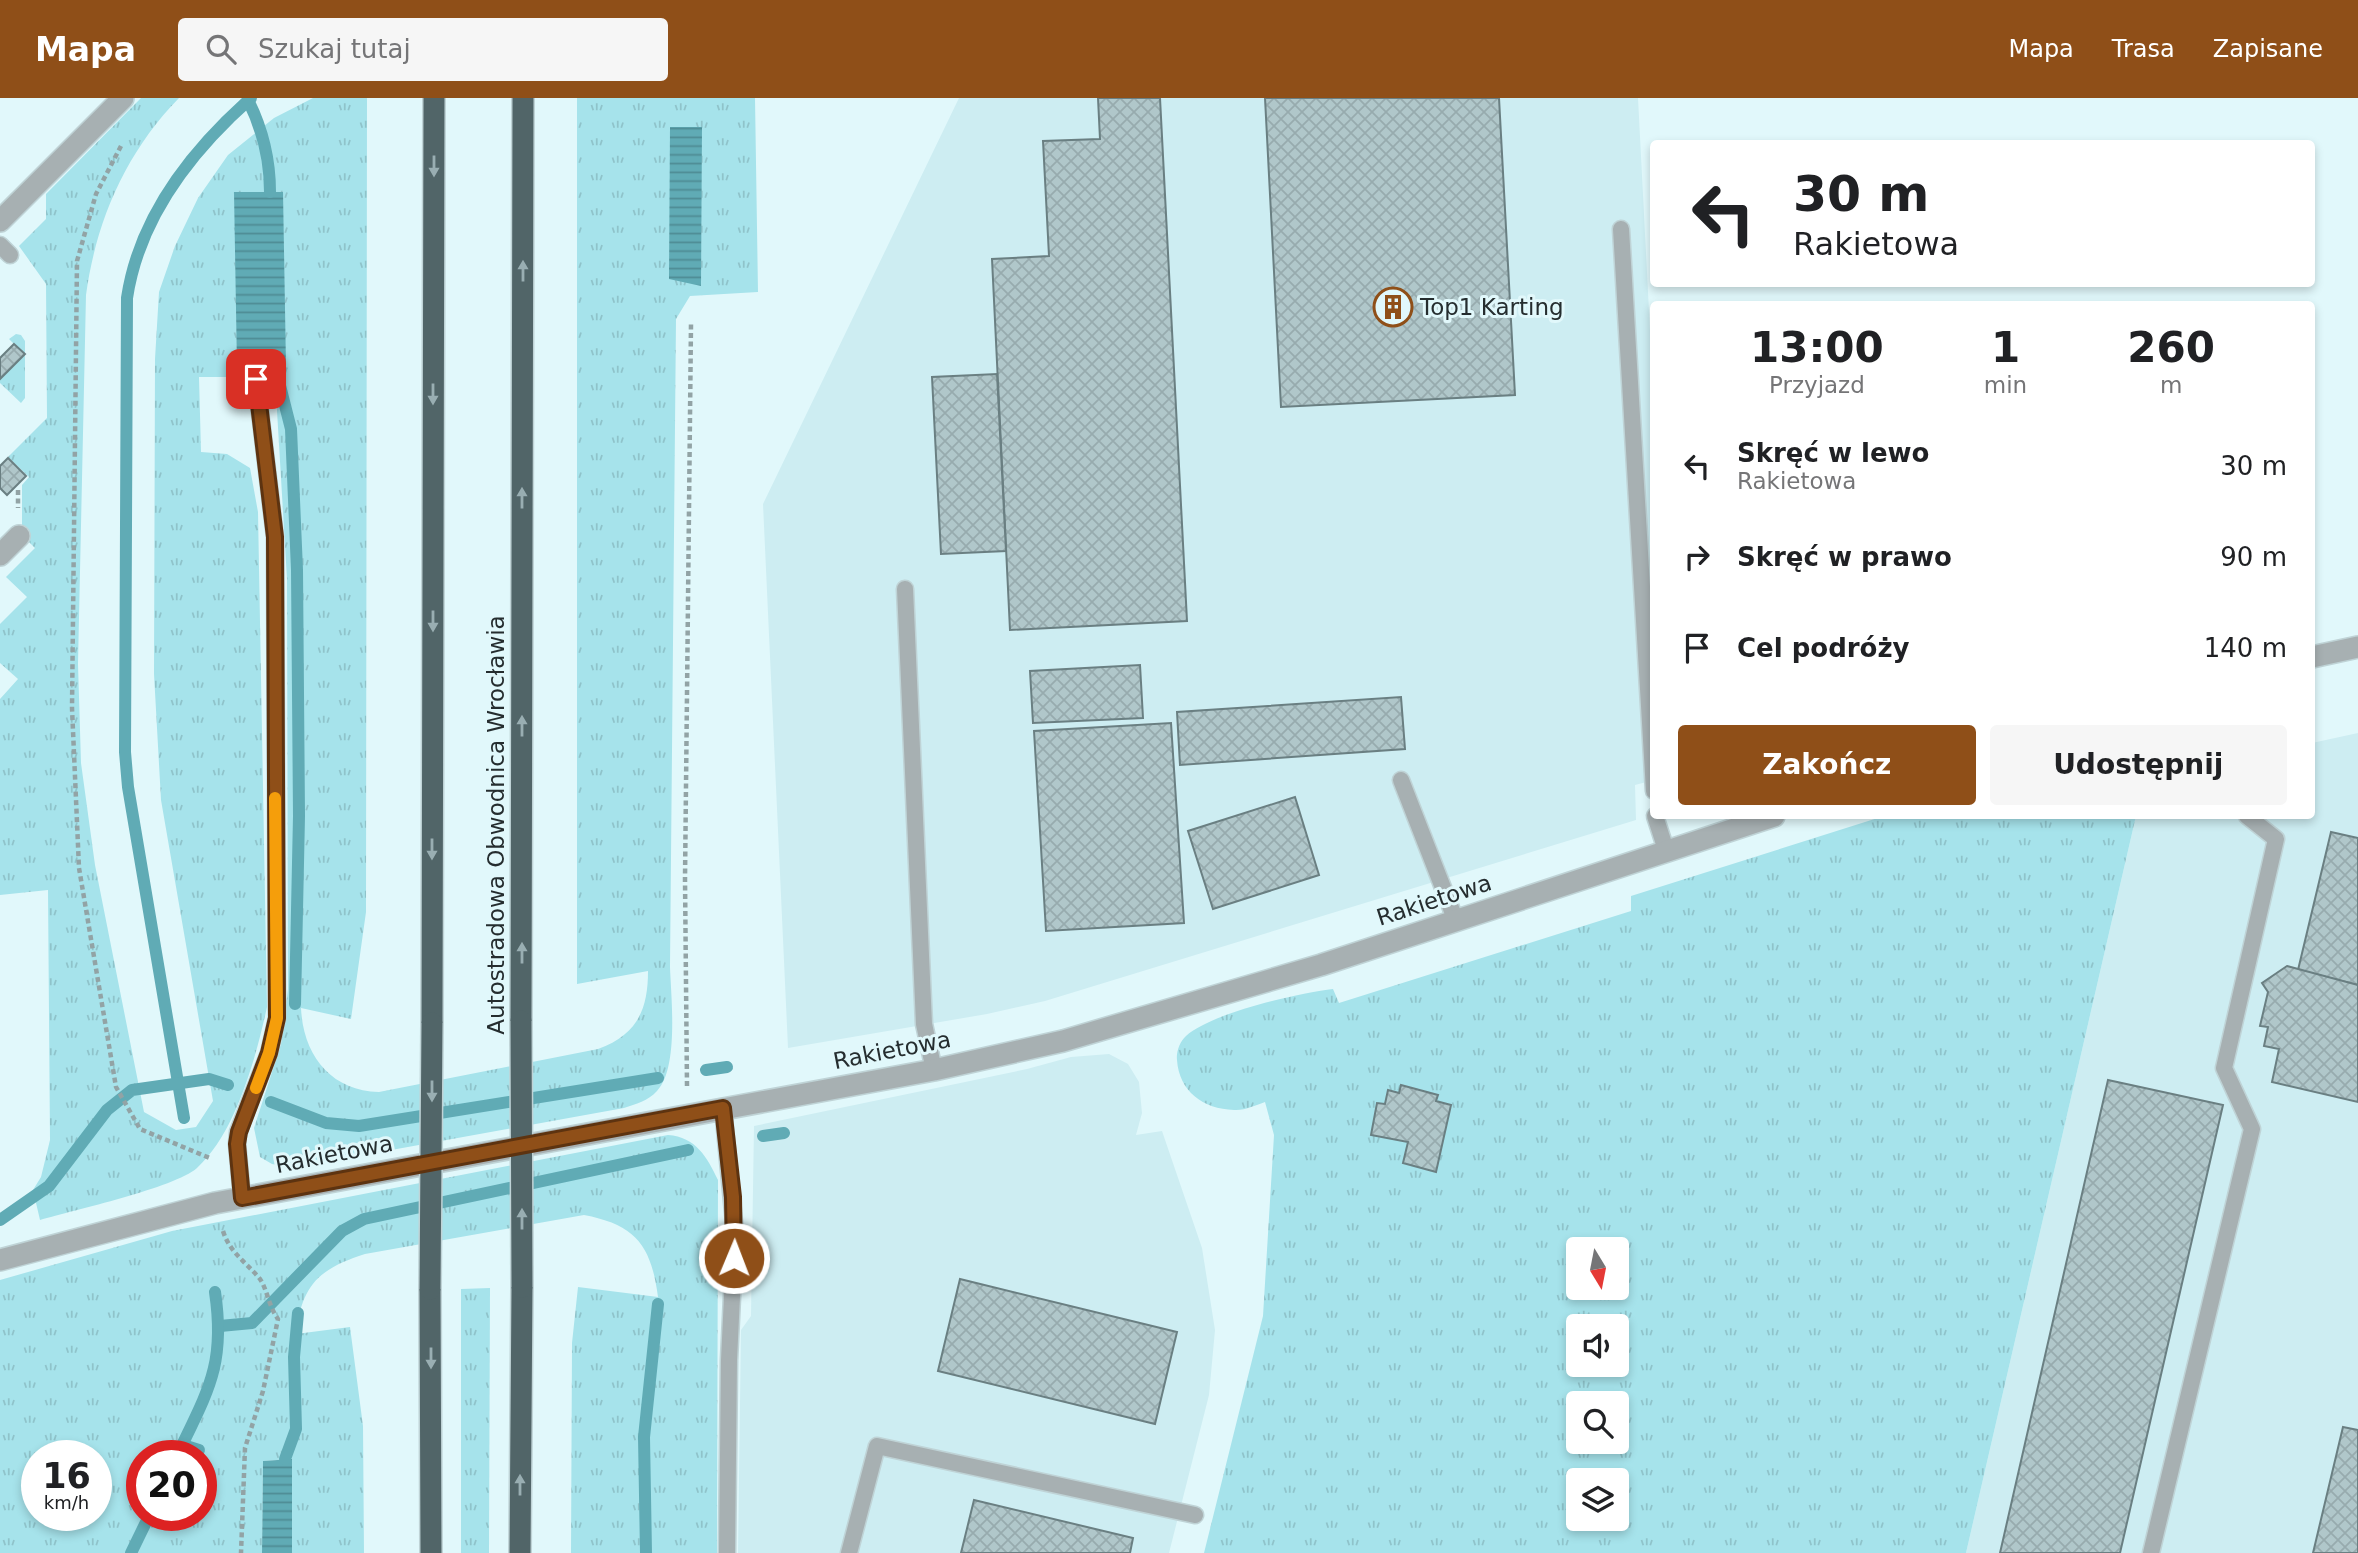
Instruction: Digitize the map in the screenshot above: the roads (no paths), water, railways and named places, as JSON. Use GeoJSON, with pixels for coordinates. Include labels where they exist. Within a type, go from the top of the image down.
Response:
{"type":"FeatureCollection","features":[{"type":"Feature","properties":{"kind":"highway"},"geometry":{"type":"LineString","coordinates":[[431,1553],[434,98]]}},
{"type":"Feature","properties":{"kind":"highway","name":"Autostradowa Obwodnica Wrocławia"},"geometry":{"type":"LineString","coordinates":[[520,1553],[523,98]]}},
{"type":"Feature","properties":{"kind":"street"},"geometry":{"type":"LineString","coordinates":[[0,221],[117,103]]}},
{"type":"Feature","properties":{"kind":"street"},"geometry":{"type":"LineString","coordinates":[[0,555],[19,537]]}},
{"type":"Feature","properties":{"kind":"street"},"geometry":{"type":"LineString","coordinates":[[2315,656],[2358,647]]}},
{"type":"Feature","properties":{"kind":"street","name":"Rakietowa"},"geometry":{"type":"LineString","coordinates":[[0,1260],[215,1203],[934,1070],[1088,1034],[1456,921],[1764,819]]}},
{"type":"Feature","properties":{"kind":"lane"},"geometry":{"type":"LineString","coordinates":[[1621,229],[1650,723]]}},
{"type":"Feature","properties":{"kind":"lane"},"geometry":{"type":"LineString","coordinates":[[242,1198],[239,1132],[269,1053],[277,1018],[275,537],[256,379]]}},
{"type":"Feature","properties":{"kind":"lane"},"geometry":{"type":"LineString","coordinates":[[905,589],[924,1024],[934,1070]]}},
{"type":"Feature","properties":{"kind":"lane"},"geometry":{"type":"LineString","coordinates":[[1401,780],[1456,921]]}},
{"type":"Feature","properties":{"kind":"lane"},"geometry":{"type":"LineString","coordinates":[[1656,819],[1666,850]]}},
{"type":"Feature","properties":{"kind":"lane"},"geometry":{"type":"LineString","coordinates":[[2151,1553],[2252,1129],[2224,1068],[2276,839],[2252,819]]}},
{"type":"Feature","properties":{"kind":"lane"},"geometry":{"type":"LineString","coordinates":[[723,1108],[735,1233],[729,1360],[727,1553]]}},
{"type":"Feature","properties":{"kind":"lane"},"geometry":{"type":"LineString","coordinates":[[849,1553],[877,1446],[1195,1515]]}},
{"type":"Feature","properties":{"kind":"waterway"},"geometry":{"type":"LineString","coordinates":[[184,1118],[128,787],[125,752],[127,298],[143,240],[171,188],[208,140],[251,98]]}},
{"type":"Feature","properties":{"kind":"waterway"},"geometry":{"type":"LineString","coordinates":[[248,100],[265,144],[270,192]]}},
{"type":"Feature","properties":{"kind":"waterway"},"geometry":{"type":"LineString","coordinates":[[275,366],[291,429],[297,570],[299,816],[295,1004]]}},
{"type":"Feature","properties":{"kind":"waterway"},"geometry":{"type":"LineString","coordinates":[[706,1070],[727,1067]]}},
{"type":"Feature","properties":{"kind":"waterway"},"geometry":{"type":"LineString","coordinates":[[271,1102],[326,1123],[359,1126],[658,1078]]}},
{"type":"Feature","properties":{"kind":"waterway"},"geometry":{"type":"LineString","coordinates":[[0,1220],[49,1186],[107,1110],[132,1090],[209,1079],[228,1085]]}},
{"type":"Feature","properties":{"kind":"waterway"},"geometry":{"type":"LineString","coordinates":[[763,1136],[784,1133]]}},
{"type":"Feature","properties":{"kind":"waterway"},"geometry":{"type":"LineString","coordinates":[[220,1326],[252,1323],[342,1231],[364,1219],[688,1150]]}},
{"type":"Feature","properties":{"kind":"waterway"},"geometry":{"type":"LineString","coordinates":[[184,1440],[205,1395],[216,1360],[218,1318],[215,1292]]}},
{"type":"Feature","properties":{"kind":"waterway"},"geometry":{"type":"LineString","coordinates":[[646,1553],[644,1437],[658,1304]]}},
{"type":"Feature","properties":{"kind":"waterway"},"geometry":{"type":"LineString","coordinates":[[285,1459],[296,1429],[294,1357],[298,1313]]}},
{"type":"Feature","properties":{"kind":"waterway"},"geometry":{"type":"LineString","coordinates":[[131,1553],[142,1531]]}},
{"type":"Feature","properties":{"kind":"place","name":"Top1 Karting"},"geometry":{"type":"Point","coordinates":[1393,307]}}]}
